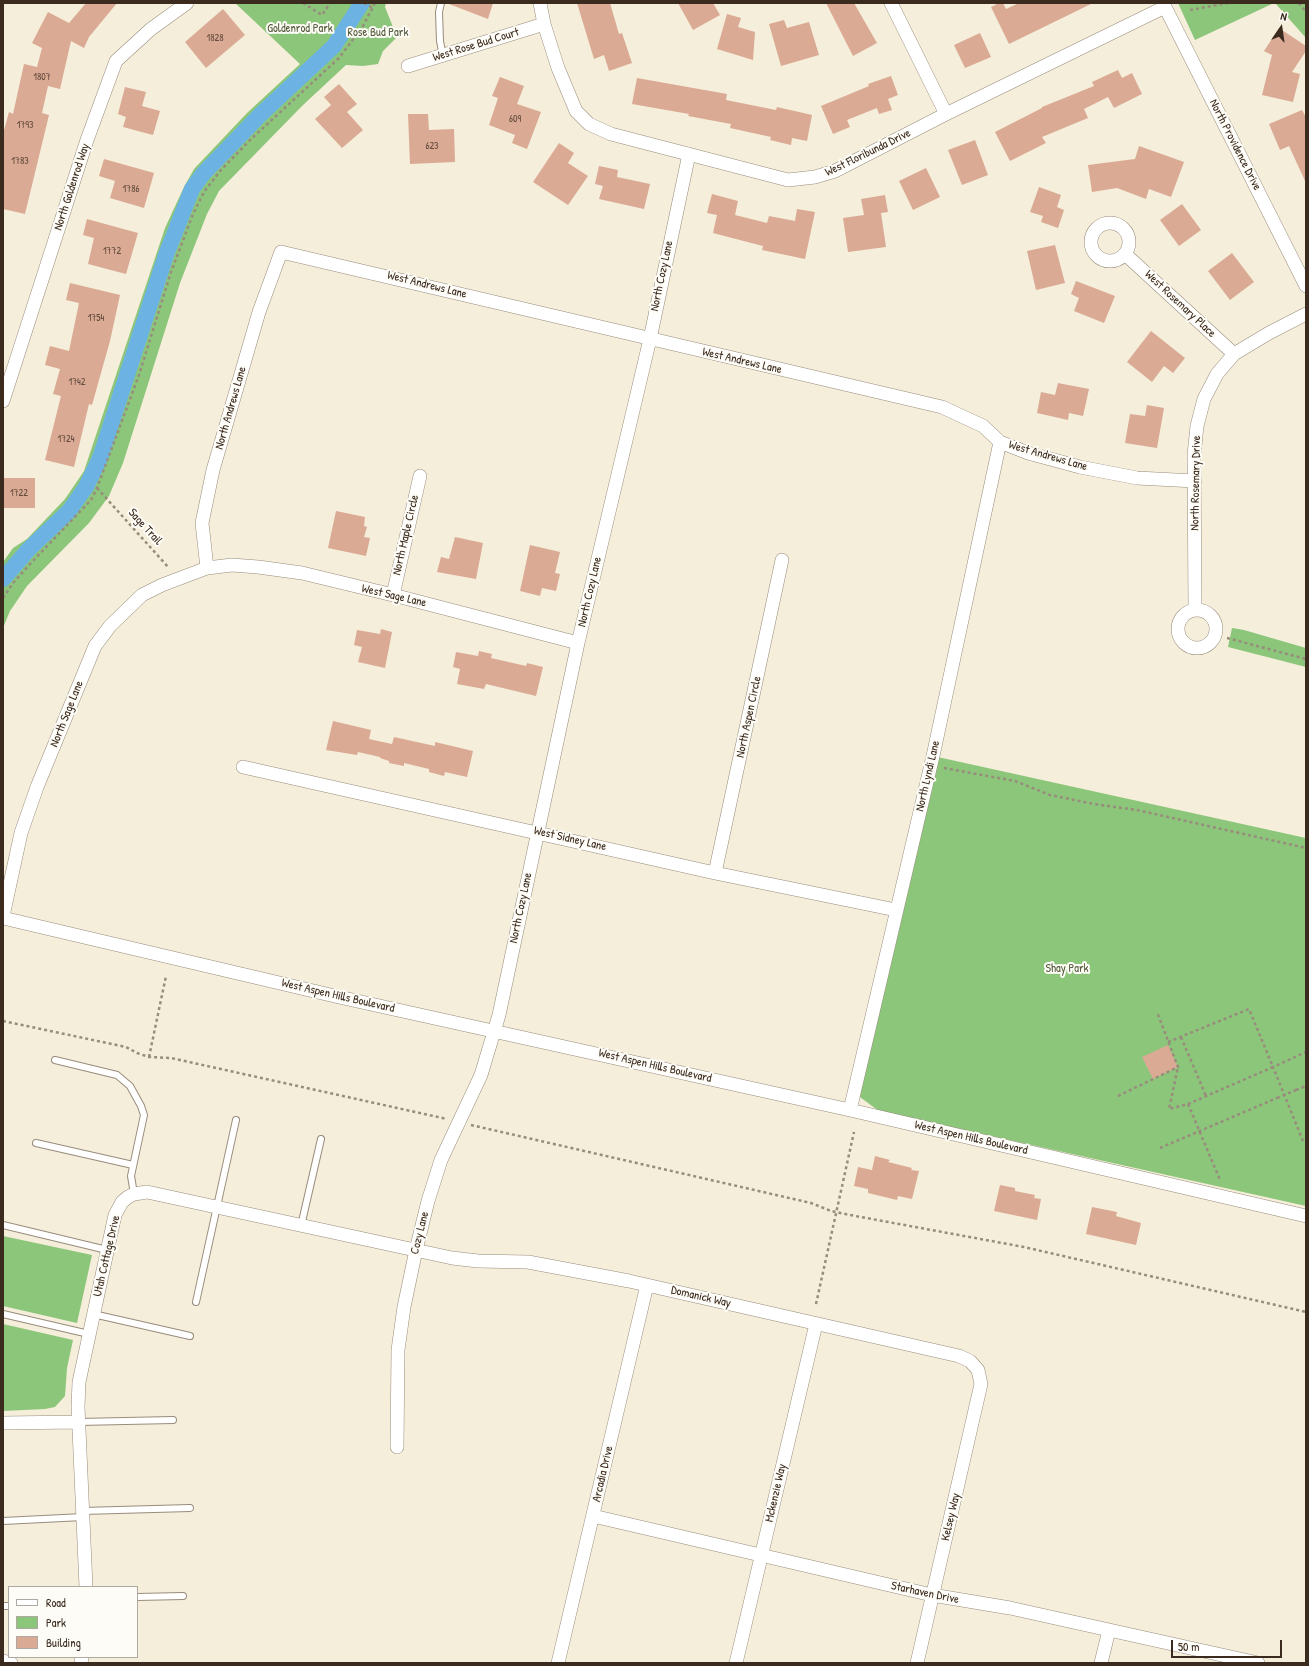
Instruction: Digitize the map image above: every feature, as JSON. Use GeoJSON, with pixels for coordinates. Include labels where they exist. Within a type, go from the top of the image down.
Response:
{"type":"FeatureCollection","features":[{"type":"Feature","properties":{"kind":"street","name":"North Goldenrod Way"},"geometry":{"type":"LineString","coordinates":[[3,401],[82,154],[116,61],[151,30],[187,3]]}},
{"type":"Feature","properties":{"kind":"street","name":"West Floribunda Drive"},"geometry":{"type":"LineString","coordinates":[[540,3],[544,24],[558,68],[576,111],[583,119],[600,130],[611,134],[788,180],[815,177],[836,171],[1164,5]]}},
{"type":"Feature","properties":{"kind":"street"},"geometry":{"type":"LineString","coordinates":[[891,3],[946,114]]}},
{"type":"Feature","properties":{"kind":"street","name":"North Providence Drive"},"geometry":{"type":"LineString","coordinates":[[1164,5],[1306,286]]}},
{"type":"Feature","properties":{"kind":"street","name":"West Rose Bud Court"},"geometry":{"type":"LineString","coordinates":[[408,66],[544,24]]}},
{"type":"Feature","properties":{"kind":"street","name":"North Cozy Lane"},"geometry":{"type":"LineString","coordinates":[[495,1031],[578,642],[650,339],[689,154]]}},
{"type":"Feature","properties":{"kind":"street","name":"West Andrews Lane"},"geometry":{"type":"LineString","coordinates":[[281,252],[942,407],[984,426],[1000,442],[1028,453],[1080,467],[1137,478],[1195,481]]}},
{"type":"Feature","properties":{"kind":"street","name":"North Andrews Lane"},"geometry":{"type":"LineString","coordinates":[[207,568],[202,524],[213,470],[259,312],[281,252]]}},
{"type":"Feature","properties":{"kind":"street","name":"West Rosemary Place"},"geometry":{"type":"LineString","coordinates":[[1125,254],[1234,354]]}},
{"type":"Feature","properties":{"kind":"street","name":"North Rosemary Drive"},"geometry":{"type":"LineString","coordinates":[[1194,609],[1195,440],[1200,412],[1210,386],[1234,354],[1269,333],[1306,314]]}},
{"type":"Feature","properties":{"kind":"street","name":"North Lyndi Lane"},"geometry":{"type":"LineString","coordinates":[[850,1110],[933,756],[1000,442]]}},
{"type":"Feature","properties":{"kind":"street","name":"North Maple Circle"},"geometry":{"type":"LineString","coordinates":[[393,595],[420,476]]}},
{"type":"Feature","properties":{"kind":"street","name":"North Aspen Circle"},"geometry":{"type":"LineString","coordinates":[[715,873],[782,560]]}},
{"type":"Feature","properties":{"kind":"street","name":"West Sage Lane"},"geometry":{"type":"LineString","coordinates":[[207,568],[232,565],[302,573],[578,642]]}},
{"type":"Feature","properties":{"kind":"street","name":"North Sage Lane"},"geometry":{"type":"LineString","coordinates":[[3,917],[21,833],[37,787],[96,646],[110,626],[142,595],[207,568]]}},
{"type":"Feature","properties":{"kind":"street","name":"West Sidney Lane"},"geometry":{"type":"LineString","coordinates":[[243,767],[715,873],[896,910]]}},
{"type":"Feature","properties":{"kind":"street","name":"West Aspen Hills Boulevard"},"geometry":{"type":"LineString","coordinates":[[3,917],[339,997],[850,1110],[1306,1216]]}},
{"type":"Feature","properties":{"kind":"street","name":"Cozy Lane"},"geometry":{"type":"LineString","coordinates":[[397,1447],[398,1350],[404,1307],[416,1250],[434,1180],[481,1075],[495,1031]]}},
{"type":"Feature","properties":{"kind":"street"},"geometry":{"type":"LineString","coordinates":[[134,1194],[147,1192],[156,1193],[416,1250]]}},
{"type":"Feature","properties":{"kind":"street","name":"Utah Cottage Drive"},"geometry":{"type":"LineString","coordinates":[[86,1586],[78,1422],[79,1382],[107,1250],[118,1208],[122,1202],[134,1194]]}},
{"type":"Feature","properties":{"kind":"street","name":"Domanick Way"},"geometry":{"type":"LineString","coordinates":[[416,1250],[472,1260],[542,1264],[647,1285],[959,1356],[970,1361],[978,1370]]}},
{"type":"Feature","properties":{"kind":"street","name":"Arcadia Drive"},"geometry":{"type":"LineString","coordinates":[[558,1663],[647,1285]]}},
{"type":"Feature","properties":{"kind":"street","name":"Mckenzie Way"},"geometry":{"type":"LineString","coordinates":[[736,1663],[816,1324]]}},
{"type":"Feature","properties":{"kind":"street","name":"Kelsey Way"},"geometry":{"type":"LineString","coordinates":[[917,1663],[981,1384],[978,1370]]}},
{"type":"Feature","properties":{"kind":"street"},"geometry":{"type":"LineString","coordinates":[[3,1423],[78,1422]]}},
{"type":"Feature","properties":{"kind":"street","name":"Starhaven Drive"},"geometry":{"type":"LineString","coordinates":[[593,1516],[932,1595],[1010,1608],[1258,1663]]}},
{"type":"Feature","properties":{"kind":"street"},"geometry":{"type":"LineString","coordinates":[[1101,1663],[1109,1630]]}},
{"type":"Feature","properties":{"kind":"street"},"geometry":{"type":"LineString","coordinates":[[3,1661],[11,1663]]}},
{"type":"Feature","properties":{"kind":"lane"},"geometry":{"type":"LineString","coordinates":[[441,3],[439,12],[440,41],[443,56]]}},
{"type":"Feature","properties":{"kind":"lane"},"geometry":{"type":"LineString","coordinates":[[55,1060],[117,1075],[130,1086],[141,1106],[144,1115],[130,1181],[134,1194]]}},
{"type":"Feature","properties":{"kind":"lane"},"geometry":{"type":"LineString","coordinates":[[196,1302],[236,1120]]}},
{"type":"Feature","properties":{"kind":"lane"},"geometry":{"type":"LineString","coordinates":[[301,1226],[321,1139]]}},
{"type":"Feature","properties":{"kind":"lane"},"geometry":{"type":"LineString","coordinates":[[36,1143],[133,1165]]}},
{"type":"Feature","properties":{"kind":"lane"},"geometry":{"type":"LineString","coordinates":[[3,1225],[107,1250]]}},
{"type":"Feature","properties":{"kind":"lane"},"geometry":{"type":"LineString","coordinates":[[3,1314],[89,1334]]}},
{"type":"Feature","properties":{"kind":"lane"},"geometry":{"type":"LineString","coordinates":[[94,1314],[190,1336]]}},
{"type":"Feature","properties":{"kind":"lane"},"geometry":{"type":"LineString","coordinates":[[78,1422],[173,1420]]}},
{"type":"Feature","properties":{"kind":"lane"},"geometry":{"type":"LineString","coordinates":[[3,1521],[82,1514],[190,1508]]}},
{"type":"Feature","properties":{"kind":"lane"},"geometry":{"type":"LineString","coordinates":[[138,1597],[183,1596]]}},
{"type":"Feature","properties":{"kind":"path"},"geometry":{"type":"LineString","coordinates":[[303,3],[322,15],[330,3]]}},
{"type":"Feature","properties":{"kind":"path"},"geometry":{"type":"LineString","coordinates":[[364,3],[373,8]]}},
{"type":"Feature","properties":{"kind":"path"},"geometry":{"type":"LineString","coordinates":[[3,598],[18,577],[91,500],[97,488],[138,375],[171,272],[193,214],[204,192],[220,171],[250,140],[339,58],[363,26],[375,3]]}},
{"type":"Feature","properties":{"kind":"path"},"geometry":{"type":"LineString","coordinates":[[1190,10],[1228,3]]}},
{"type":"Feature","properties":{"kind":"path"},"geometry":{"type":"LineString","coordinates":[[1299,3],[1306,12]]}},
{"type":"Feature","properties":{"kind":"path","name":"Sage Trail"},"geometry":{"type":"LineString","coordinates":[[97,488],[178,579]]}},
{"type":"Feature","properties":{"kind":"path"},"geometry":{"type":"LineString","coordinates":[[1227,638],[1306,659]]}},
{"type":"Feature","properties":{"kind":"path"},"geometry":{"type":"LineString","coordinates":[[944,768],[1015,781],[1050,795],[1094,804],[1137,810],[1306,848]]}},
{"type":"Feature","properties":{"kind":"path"},"geometry":{"type":"LineString","coordinates":[[149,1057],[166,976]]}},
{"type":"Feature","properties":{"kind":"path"},"geometry":{"type":"LineString","coordinates":[[1168,1042],[1249,1009],[1303,1141]]}},
{"type":"Feature","properties":{"kind":"path"},"geometry":{"type":"LineString","coordinates":[[1156,1012],[1178,1067],[1169,1109],[1188,1104],[1306,1052]]}},
{"type":"Feature","properties":{"kind":"path"},"geometry":{"type":"LineString","coordinates":[[3,1021],[126,1047],[149,1057],[171,1058],[459,1122],[811,1203],[837,1212],[1024,1247],[1306,1312]]}},
{"type":"Feature","properties":{"kind":"path"},"geometry":{"type":"LineString","coordinates":[[1181,1037],[1206,1096]]}},
{"type":"Feature","properties":{"kind":"path"},"geometry":{"type":"LineString","coordinates":[[1118,1096],[1178,1067]]}},
{"type":"Feature","properties":{"kind":"path"},"geometry":{"type":"LineString","coordinates":[[1160,1148],[1306,1086]]}},
{"type":"Feature","properties":{"kind":"path"},"geometry":{"type":"LineString","coordinates":[[1188,1104],[1220,1180]]}},
{"type":"Feature","properties":{"kind":"path"},"geometry":{"type":"LineString","coordinates":[[816,1304],[854,1132]]}},
{"type":"Feature","properties":{"kind":"green space"},"geometry":{"type":"Polygon","coordinates":[[[235,3],[386,3],[385,7],[397,37],[383,51],[378,64],[363,66],[346,65],[302,106],[219,191],[207,214],[180,283],[123,463],[109,496],[89,523],[27,586],[10,611],[3,628],[3,562],[13,548],[27,539],[65,499],[84,471],[165,228],[184,187],[194,169],[247,113],[300,64],[235,3]]]}},
{"type":"Feature","properties":{"kind":"green space"},"geometry":{"type":"Polygon","coordinates":[[[1178,3],[1274,3],[1195,40],[1178,3]]]}},
{"type":"Feature","properties":{"kind":"green space"},"geometry":{"type":"Polygon","coordinates":[[[1275,3],[1306,3],[1306,38],[1275,3]]]}},
{"type":"Feature","properties":{"kind":"green space"},"geometry":{"type":"Polygon","coordinates":[[[1232,628],[1244,630],[1306,648],[1306,667],[1228,647],[1232,628]]]}},
{"type":"Feature","properties":{"kind":"green space","name":"Shay Park"},"geometry":{"type":"Polygon","coordinates":[[[933,756],[1306,838],[1306,1206],[879,1111],[853,1092],[933,756]]]}},
{"type":"Feature","properties":{"kind":"green space"},"geometry":{"type":"Polygon","coordinates":[[[3,1236],[92,1255],[77,1323],[3,1306],[3,1236]]]}},
{"type":"Feature","properties":{"kind":"green space"},"geometry":{"type":"Polygon","coordinates":[[[3,1324],[73,1340],[67,1368],[65,1396],[55,1407],[45,1409],[3,1411],[3,1324]]]}},
{"type":"Feature","properties":{"kind":"building"},"geometry":{"type":"Polygon","coordinates":[[[86,3],[117,3],[89,37],[84,48],[71,41],[60,89],[48,86],[42,113],[49,115],[25,214],[3,209],[3,134],[9,112],[13,114],[24,64],[37,67],[42,48],[32,43],[48,12],[69,23],[86,3]]]}},
{"type":"Feature","properties":{"kind":"building"},"geometry":{"type":"Polygon","coordinates":[[[449,3],[493,3],[488,19],[449,3]]]}},
{"type":"Feature","properties":{"kind":"building"},"geometry":{"type":"Polygon","coordinates":[[[577,3],[610,3],[619,34],[622,33],[632,63],[609,71],[604,55],[594,59],[577,3]]]}},
{"type":"Feature","properties":{"kind":"building"},"geometry":{"type":"Polygon","coordinates":[[[678,3],[713,3],[720,15],[693,30],[678,3]]]}},
{"type":"Feature","properties":{"kind":"building"},"geometry":{"type":"Polygon","coordinates":[[[826,3],[854,3],[877,43],[853,56],[826,3]]]}},
{"type":"Feature","properties":{"kind":"building"},"geometry":{"type":"Polygon","coordinates":[[[999,3],[1003,3],[1006,9],[1019,3],[1093,3],[1009,44],[991,7],[999,3]]]}},
{"type":"Feature","properties":{"kind":"building"},"geometry":{"type":"Polygon","coordinates":[[[223,9],[245,35],[206,68],[185,42],[223,9]]]}},
{"type":"Feature","properties":{"kind":"building"},"geometry":{"type":"Polygon","coordinates":[[[727,14],[741,18],[738,27],[755,32],[753,60],[717,49],[727,14]]]}},
{"type":"Feature","properties":{"kind":"building"},"geometry":{"type":"Polygon","coordinates":[[[784,20],[787,28],[809,22],[819,55],[781,66],[769,24],[784,20]]]}},
{"type":"Feature","properties":{"kind":"building"},"geometry":{"type":"Polygon","coordinates":[[[1279,28],[1306,46],[1306,51],[1292,72],[1300,74],[1293,102],[1262,95],[1272,55],[1264,51],[1279,28]]]}},
{"type":"Feature","properties":{"kind":"building"},"geometry":{"type":"Polygon","coordinates":[[[980,33],[991,57],[965,68],[954,45],[980,33]]]}},
{"type":"Feature","properties":{"kind":"building"},"geometry":{"type":"Polygon","coordinates":[[[1118,70],[1122,78],[1132,73],[1142,94],[1114,108],[1108,97],[1084,109],[1088,118],[1042,137],[1046,143],[1010,161],[995,132],[1042,107],[1094,86],[1092,82],[1118,70]]]}},
{"type":"Feature","properties":{"kind":"building"},"geometry":{"type":"Polygon","coordinates":[[[891,76],[898,95],[888,99],[892,110],[879,114],[877,108],[847,120],[850,127],[833,134],[821,106],[869,86],[868,84],[891,76]]]}},
{"type":"Feature","properties":{"kind":"building"},"geometry":{"type":"Polygon","coordinates":[[[500,77],[524,86],[517,104],[541,112],[527,149],[512,143],[515,135],[489,125],[498,98],[492,96],[500,77]]]}},
{"type":"Feature","properties":{"kind":"building"},"geometry":{"type":"Polygon","coordinates":[[[637,78],[727,94],[726,100],[776,110],[777,107],[812,115],[807,141],[792,138],[791,145],[770,140],[771,137],[730,128],[731,124],[688,116],[689,114],[632,104],[637,78]]]}},
{"type":"Feature","properties":{"kind":"building"},"geometry":{"type":"Polygon","coordinates":[[[339,84],[357,104],[347,112],[363,130],[342,148],[315,119],[331,105],[324,97],[339,84]]]}},
{"type":"Feature","properties":{"kind":"building"},"geometry":{"type":"Polygon","coordinates":[[[125,87],[146,92],[142,106],[160,111],[153,135],[123,127],[126,117],[118,114],[125,87]]]}},
{"type":"Feature","properties":{"kind":"building"},"geometry":{"type":"Polygon","coordinates":[[[1302,110],[1306,117],[1306,183],[1289,146],[1280,150],[1269,124],[1302,110]]]}},
{"type":"Feature","properties":{"kind":"building"},"geometry":{"type":"Polygon","coordinates":[[[408,114],[428,114],[429,130],[454,129],[455,162],[410,164],[408,114]]]}},
{"type":"Feature","properties":{"kind":"building"},"geometry":{"type":"Polygon","coordinates":[[[975,140],[988,175],[962,185],[948,150],[975,140]]]}},
{"type":"Feature","properties":{"kind":"building"},"geometry":{"type":"Polygon","coordinates":[[[559,143],[574,153],[568,163],[588,176],[568,205],[533,182],[559,143]]]}},
{"type":"Feature","properties":{"kind":"building"},"geometry":{"type":"Polygon","coordinates":[[[1139,146],[1184,162],[1171,197],[1149,189],[1146,199],[1117,188],[1092,192],[1088,165],[1135,159],[1139,146]]]}},
{"type":"Feature","properties":{"kind":"building"},"geometry":{"type":"Polygon","coordinates":[[[104,159],[154,173],[144,208],[110,198],[115,181],[99,176],[104,159]]]}},
{"type":"Feature","properties":{"kind":"building"},"geometry":{"type":"Polygon","coordinates":[[[599,166],[618,170],[617,177],[650,184],[644,209],[599,199],[603,186],[595,184],[599,166]]]}},
{"type":"Feature","properties":{"kind":"building"},"geometry":{"type":"Polygon","coordinates":[[[926,168],[940,197],[913,210],[899,181],[926,168]]]}},
{"type":"Feature","properties":{"kind":"building"},"geometry":{"type":"Polygon","coordinates":[[[1039,187],[1061,195],[1057,207],[1064,210],[1058,228],[1041,222],[1043,216],[1030,212],[1039,187]]]}},
{"type":"Feature","properties":{"kind":"building"},"geometry":{"type":"Polygon","coordinates":[[[712,194],[738,201],[735,215],[767,223],[769,216],[795,221],[797,209],[815,212],[805,259],[762,250],[763,246],[713,233],[717,215],[707,213],[712,194]]]}},
{"type":"Feature","properties":{"kind":"building"},"geometry":{"type":"Polygon","coordinates":[[[885,195],[888,212],[881,213],[886,247],[848,252],[843,218],[864,215],[861,199],[885,195]]]}},
{"type":"Feature","properties":{"kind":"building"},"geometry":{"type":"Polygon","coordinates":[[[1182,204],[1201,230],[1179,246],[1160,220],[1182,204]]]}},
{"type":"Feature","properties":{"kind":"building"},"geometry":{"type":"Polygon","coordinates":[[[87,219],[138,233],[126,274],[88,264],[94,238],[83,235],[87,219]]]}},
{"type":"Feature","properties":{"kind":"building"},"geometry":{"type":"Polygon","coordinates":[[[1055,245],[1065,283],[1036,290],[1027,251],[1055,245]]]}},
{"type":"Feature","properties":{"kind":"building"},"geometry":{"type":"Polygon","coordinates":[[[1232,253],[1254,282],[1230,300],[1208,271],[1232,253]]]}},
{"type":"Feature","properties":{"kind":"building"},"geometry":{"type":"Polygon","coordinates":[[[1076,281],[1115,296],[1104,323],[1074,311],[1079,298],[1071,294],[1076,281]]]}},
{"type":"Feature","properties":{"kind":"building"},"geometry":{"type":"Polygon","coordinates":[[[70,283],[120,295],[110,341],[92,405],[89,404],[74,467],[45,460],[61,396],[53,394],[60,369],[45,365],[50,346],[69,351],[79,303],[66,300],[70,283]]]}},
{"type":"Feature","properties":{"kind":"building"},"geometry":{"type":"Polygon","coordinates":[[[1151,331],[1185,358],[1173,373],[1164,366],[1152,382],[1127,362],[1151,331]]]}},
{"type":"Feature","properties":{"kind":"building"},"geometry":{"type":"Polygon","coordinates":[[[1058,383],[1089,389],[1083,416],[1069,413],[1068,420],[1037,413],[1041,392],[1055,395],[1058,383]]]}},
{"type":"Feature","properties":{"kind":"building"},"geometry":{"type":"Polygon","coordinates":[[[1147,405],[1164,408],[1157,448],[1125,443],[1130,414],[1145,416],[1147,405]]]}},
{"type":"Feature","properties":{"kind":"building"},"geometry":{"type":"Polygon","coordinates":[[[3,478],[35,478],[35,508],[3,508],[3,478]]]}},
{"type":"Feature","properties":{"kind":"building"},"geometry":{"type":"Polygon","coordinates":[[[336,511],[365,517],[364,526],[367,527],[364,537],[370,538],[366,556],[328,548],[336,511]]]}},
{"type":"Feature","properties":{"kind":"building"},"geometry":{"type":"Polygon","coordinates":[[[455,537],[483,543],[476,579],[437,572],[441,557],[449,559],[455,537]]]}},
{"type":"Feature","properties":{"kind":"building"},"geometry":{"type":"Polygon","coordinates":[[[530,545],[560,552],[555,573],[560,574],[556,591],[542,588],[540,596],[520,591],[530,545]]]}},
{"type":"Feature","properties":{"kind":"building"},"geometry":{"type":"Polygon","coordinates":[[[381,629],[392,632],[385,668],[358,662],[362,647],[354,645],[357,630],[380,634],[381,629]]]}},
{"type":"Feature","properties":{"kind":"building"},"geometry":{"type":"Polygon","coordinates":[[[479,651],[492,654],[491,658],[526,666],[527,663],[543,667],[536,696],[486,684],[484,689],[457,684],[460,669],[453,667],[456,652],[478,656],[479,651]]]}},
{"type":"Feature","properties":{"kind":"building"},"geometry":{"type":"Polygon","coordinates":[[[333,721],[371,730],[369,739],[392,744],[394,737],[435,746],[435,742],[473,751],[467,777],[445,772],[444,776],[429,772],[429,769],[404,763],[404,766],[389,763],[389,761],[380,757],[358,752],[357,755],[326,750],[333,721]]]}},
{"type":"Feature","properties":{"kind":"building"},"geometry":{"type":"Polygon","coordinates":[[[1168,1045],[1178,1067],[1153,1079],[1142,1057],[1168,1045]]]}},
{"type":"Feature","properties":{"kind":"building"},"geometry":{"type":"Polygon","coordinates":[[[875,1156],[890,1160],[888,1162],[912,1168],[911,1170],[919,1171],[912,1199],[898,1196],[897,1200],[868,1193],[868,1189],[854,1186],[858,1167],[872,1170],[875,1156]]]}},
{"type":"Feature","properties":{"kind":"building"},"geometry":{"type":"Polygon","coordinates":[[[1000,1185],[1015,1188],[1015,1191],[1035,1195],[1034,1198],[1041,1199],[1037,1220],[994,1211],[1000,1185]]]}},
{"type":"Feature","properties":{"kind":"building"},"geometry":{"type":"Polygon","coordinates":[[[1092,1207],[1117,1212],[1116,1216],[1141,1223],[1136,1245],[1086,1234],[1092,1207]]]}},
{"type":"Feature","properties":{"kind":"waterway"},"geometry":{"type":"LineString","coordinates":[[3,579],[29,549],[69,511],[86,487],[100,458],[166,255],[192,189],[203,174],[260,115],[334,46],[362,3]]}},
{"type":"Feature","properties":{"kind":"park label","name":"Goldenrod Park"},"geometry":{"type":"Point","coordinates":[300,29]}},
{"type":"Feature","properties":{"kind":"park label","name":"Rose Bud Park"},"geometry":{"type":"Point","coordinates":[378,33]}}]}
